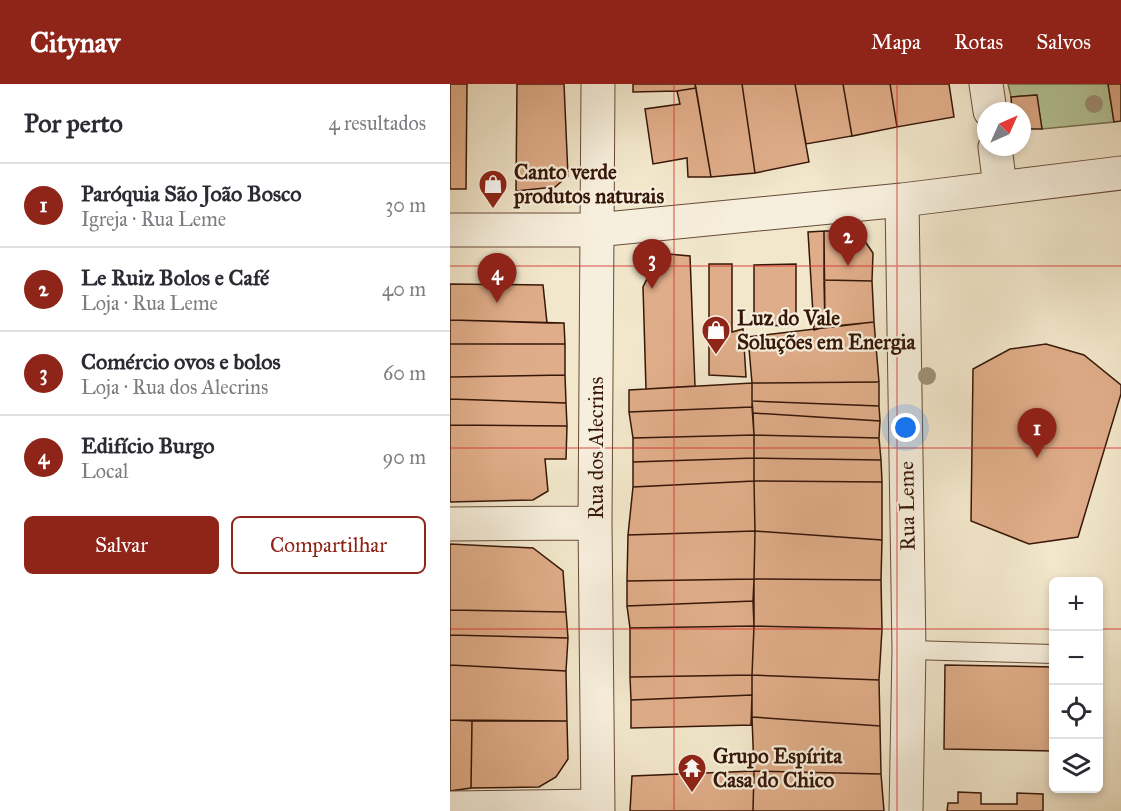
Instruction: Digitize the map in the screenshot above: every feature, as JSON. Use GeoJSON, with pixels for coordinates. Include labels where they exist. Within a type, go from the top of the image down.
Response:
{"type":"FeatureCollection","features":[{"type":"Feature","properties":{"kind":"street","name":"Rua dos Alecrins"},"geometry":{"type":"LineString","coordinates":[[597,84],[598,809]]}},
{"type":"Feature","properties":{"kind":"street"},"geometry":{"type":"LineString","coordinates":[[987,84],[989,102]]}},
{"type":"Feature","properties":{"kind":"street"},"geometry":{"type":"LineString","coordinates":[[996,156],[1000,187]]}},
{"type":"Feature","properties":{"kind":"street"},"geometry":{"type":"LineString","coordinates":[[450,230],[596,230],[902,200],[1121,173]]}},
{"type":"Feature","properties":{"kind":"street","name":"Rua Leme"},"geometry":{"type":"LineString","coordinates":[[902,200],[909,650],[906,811]]}},
{"type":"Feature","properties":{"kind":"street"},"geometry":{"type":"LineString","coordinates":[[450,524],[596,523]]}},
{"type":"Feature","properties":{"kind":"street"},"geometry":{"type":"LineString","coordinates":[[450,808],[598,809]]}},
{"type":"Feature","properties":{"kind":"lane"},"geometry":{"type":"LineString","coordinates":[[909,650],[1049,654]]}},
{"type":"Feature","properties":{"kind":"green space"},"geometry":{"type":"Polygon","coordinates":[[[1008,84],[1108,84],[1114,122],[1042,129],[1036,95],[1011,97],[1008,84]]]}},
{"type":"Feature","properties":{"kind":"building"},"geometry":{"type":"Polygon","coordinates":[[[450,84],[467,84],[466,189],[450,189],[450,84]]]}},
{"type":"Feature","properties":{"kind":"building"},"geometry":{"type":"Polygon","coordinates":[[[517,84],[564,84],[568,176],[555,187],[516,191],[517,84]]]}},
{"type":"Feature","properties":{"kind":"building"},"geometry":{"type":"Polygon","coordinates":[[[633,84],[695,84],[696,88],[633,92],[633,84]]]}},
{"type":"Feature","properties":{"kind":"building"},"geometry":{"type":"Polygon","coordinates":[[[695,84],[742,84],[755,173],[711,177],[695,84]]]}},
{"type":"Feature","properties":{"kind":"building"},"geometry":{"type":"Polygon","coordinates":[[[742,84],[795,84],[809,162],[755,173],[742,84]]]}},
{"type":"Feature","properties":{"kind":"building"},"geometry":{"type":"Polygon","coordinates":[[[795,84],[843,84],[852,136],[806,144],[795,84]]]}},
{"type":"Feature","properties":{"kind":"building"},"geometry":{"type":"Polygon","coordinates":[[[843,84],[890,84],[897,127],[852,136],[843,84]]]}},
{"type":"Feature","properties":{"kind":"building"},"geometry":{"type":"Polygon","coordinates":[[[890,84],[949,84],[954,117],[897,127],[890,84]]]}},
{"type":"Feature","properties":{"kind":"building"},"geometry":{"type":"Polygon","coordinates":[[[1108,84],[1121,84],[1121,121],[1114,122],[1108,84]]]}},
{"type":"Feature","properties":{"kind":"building"},"geometry":{"type":"Polygon","coordinates":[[[696,88],[711,177],[688,177],[687,158],[653,164],[645,109],[680,104],[677,91],[696,88]]]}},
{"type":"Feature","properties":{"kind":"building"},"geometry":{"type":"Polygon","coordinates":[[[1037,95],[1042,129],[1031,129],[1031,102],[1011,102],[1011,97],[1037,95]]]}},
{"type":"Feature","properties":{"kind":"building"},"geometry":{"type":"Polygon","coordinates":[[[824,231],[825,327],[814,330],[808,232],[824,231]]]}},
{"type":"Feature","properties":{"kind":"building"},"geometry":{"type":"Polygon","coordinates":[[[824,231],[858,231],[873,253],[872,281],[824,280],[824,231]]]}},
{"type":"Feature","properties":{"kind":"building"},"geometry":{"type":"Polygon","coordinates":[[[668,254],[690,256],[695,386],[646,389],[643,287],[656,261],[668,254]]]}},
{"type":"Feature","properties":{"kind":"building"},"geometry":{"type":"Polygon","coordinates":[[[709,264],[732,264],[732,332],[743,329],[746,377],[709,375],[709,264]]]}},
{"type":"Feature","properties":{"kind":"building"},"geometry":{"type":"Polygon","coordinates":[[[796,264],[796,326],[754,325],[754,265],[796,264]]]}},
{"type":"Feature","properties":{"kind":"building"},"geometry":{"type":"Polygon","coordinates":[[[824,280],[872,281],[874,322],[825,327],[824,280]]]}},
{"type":"Feature","properties":{"kind":"building"},"geometry":{"type":"Polygon","coordinates":[[[450,284],[543,285],[547,323],[450,320],[450,284]]]}},
{"type":"Feature","properties":{"kind":"building"},"geometry":{"type":"Polygon","coordinates":[[[450,320],[564,323],[565,344],[450,344],[450,320]]]}},
{"type":"Feature","properties":{"kind":"building"},"geometry":{"type":"Polygon","coordinates":[[[874,322],[879,382],[752,383],[748,337],[874,322]]]}},
{"type":"Feature","properties":{"kind":"building"},"geometry":{"type":"Polygon","coordinates":[[[450,344],[565,344],[565,375],[450,377],[450,344]]]}},
{"type":"Feature","properties":{"kind":"building"},"geometry":{"type":"Polygon","coordinates":[[[1046,344],[1084,355],[1121,385],[1121,394],[1078,537],[1029,544],[971,521],[973,369],[1010,349],[1046,344]]]}},
{"type":"Feature","properties":{"kind":"building"},"geometry":{"type":"Polygon","coordinates":[[[565,375],[566,403],[450,399],[450,377],[565,375]]]}},
{"type":"Feature","properties":{"kind":"building"},"geometry":{"type":"Polygon","coordinates":[[[879,382],[879,406],[752,401],[752,383],[879,382]]]}},
{"type":"Feature","properties":{"kind":"building"},"geometry":{"type":"Polygon","coordinates":[[[752,383],[752,407],[629,412],[629,390],[752,383]]]}},
{"type":"Feature","properties":{"kind":"building"},"geometry":{"type":"Polygon","coordinates":[[[450,399],[566,403],[567,426],[450,425],[450,399]]]}},
{"type":"Feature","properties":{"kind":"building"},"geometry":{"type":"Polygon","coordinates":[[[752,401],[879,406],[880,421],[753,413],[752,401]]]}},
{"type":"Feature","properties":{"kind":"building"},"geometry":{"type":"Polygon","coordinates":[[[752,407],[754,435],[633,438],[629,412],[752,407]]]}},
{"type":"Feature","properties":{"kind":"building"},"geometry":{"type":"Polygon","coordinates":[[[753,413],[880,421],[879,438],[754,435],[753,413]]]}},
{"type":"Feature","properties":{"kind":"building"},"geometry":{"type":"Polygon","coordinates":[[[450,425],[567,426],[566,459],[545,459],[548,491],[533,500],[450,502],[450,425]]]}},
{"type":"Feature","properties":{"kind":"building"},"geometry":{"type":"Polygon","coordinates":[[[754,435],[754,458],[633,462],[633,438],[754,435]]]}},
{"type":"Feature","properties":{"kind":"building"},"geometry":{"type":"Polygon","coordinates":[[[754,435],[879,438],[881,460],[754,458],[754,435]]]}},
{"type":"Feature","properties":{"kind":"building"},"geometry":{"type":"Polygon","coordinates":[[[754,458],[754,481],[633,487],[633,462],[754,458]]]}},
{"type":"Feature","properties":{"kind":"building"},"geometry":{"type":"Polygon","coordinates":[[[754,458],[881,460],[882,482],[754,481],[754,458]]]}},
{"type":"Feature","properties":{"kind":"building"},"geometry":{"type":"Polygon","coordinates":[[[754,481],[755,531],[628,535],[633,487],[754,481]]]}},
{"type":"Feature","properties":{"kind":"building"},"geometry":{"type":"Polygon","coordinates":[[[754,481],[882,482],[882,540],[755,531],[754,481]]]}},
{"type":"Feature","properties":{"kind":"building"},"geometry":{"type":"Polygon","coordinates":[[[755,531],[754,579],[627,581],[628,535],[755,531]]]}},
{"type":"Feature","properties":{"kind":"building"},"geometry":{"type":"Polygon","coordinates":[[[755,531],[882,540],[881,580],[754,579],[755,531]]]}},
{"type":"Feature","properties":{"kind":"building"},"geometry":{"type":"Polygon","coordinates":[[[450,544],[533,548],[563,571],[566,612],[450,610],[450,544]]]}},
{"type":"Feature","properties":{"kind":"building"},"geometry":{"type":"Polygon","coordinates":[[[754,579],[753,601],[627,606],[627,581],[754,579]]]}},
{"type":"Feature","properties":{"kind":"building"},"geometry":{"type":"Polygon","coordinates":[[[754,579],[881,580],[882,629],[754,626],[754,579]]]}},
{"type":"Feature","properties":{"kind":"building"},"geometry":{"type":"Polygon","coordinates":[[[753,601],[754,626],[630,628],[627,606],[753,601]]]}},
{"type":"Feature","properties":{"kind":"building"},"geometry":{"type":"Polygon","coordinates":[[[450,610],[566,612],[568,638],[450,635],[450,610]]]}},
{"type":"Feature","properties":{"kind":"building"},"geometry":{"type":"Polygon","coordinates":[[[754,626],[752,675],[630,677],[630,628],[754,626]]]}},
{"type":"Feature","properties":{"kind":"building"},"geometry":{"type":"Polygon","coordinates":[[[754,626],[882,629],[879,680],[752,675],[754,626]]]}},
{"type":"Feature","properties":{"kind":"building"},"geometry":{"type":"Polygon","coordinates":[[[450,635],[568,638],[566,671],[450,665],[450,635]]]}},
{"type":"Feature","properties":{"kind":"building"},"geometry":{"type":"Polygon","coordinates":[[[450,665],[566,671],[567,721],[450,720],[450,665]]]}},
{"type":"Feature","properties":{"kind":"building"},"geometry":{"type":"Polygon","coordinates":[[[945,665],[1049,667],[1049,751],[944,749],[945,665]]]}},
{"type":"Feature","properties":{"kind":"building"},"geometry":{"type":"Polygon","coordinates":[[[752,675],[752,695],[631,700],[630,677],[752,675]]]}},
{"type":"Feature","properties":{"kind":"building"},"geometry":{"type":"Polygon","coordinates":[[[752,675],[879,680],[880,726],[752,717],[752,675]]]}},
{"type":"Feature","properties":{"kind":"building"},"geometry":{"type":"Polygon","coordinates":[[[752,695],[751,725],[631,728],[631,700],[752,695]]]}},
{"type":"Feature","properties":{"kind":"building"},"geometry":{"type":"Polygon","coordinates":[[[752,717],[880,726],[881,774],[754,771],[752,717]]]}},
{"type":"Feature","properties":{"kind":"building"},"geometry":{"type":"Polygon","coordinates":[[[450,720],[472,721],[471,788],[450,791],[450,720]]]}},
{"type":"Feature","properties":{"kind":"building"},"geometry":{"type":"Polygon","coordinates":[[[472,721],[567,721],[568,759],[556,777],[539,787],[471,788],[472,721]]]}},
{"type":"Feature","properties":{"kind":"building","name":"Grupo Espírita Casa do Chico"},"geometry":{"type":"Polygon","coordinates":[[[754,771],[753,811],[630,811],[632,776],[754,771]]]}},
{"type":"Feature","properties":{"kind":"building"},"geometry":{"type":"Polygon","coordinates":[[[754,771],[881,774],[884,811],[753,811],[754,771]]]}},
{"type":"Feature","properties":{"kind":"building"},"geometry":{"type":"Polygon","coordinates":[[[958,792],[981,793],[981,804],[1017,804],[1017,793],[1043,794],[1043,811],[947,811],[948,803],[958,803],[958,792]]]}},
{"type":"Feature","properties":{"kind":"place","name":"Canto verde produtos naturais"},"geometry":{"type":"Point","coordinates":[493,210]}},
{"type":"Feature","properties":{"kind":"place","name":"Le Ruiz Bolos e Café"},"geometry":{"type":"Point","coordinates":[848,266]}},
{"type":"Feature","properties":{"kind":"place","name":"Comércio ovos e bolos"},"geometry":{"type":"Point","coordinates":[652,289]}},
{"type":"Feature","properties":{"kind":"place","name":"Edifício Burgo"},"geometry":{"type":"Point","coordinates":[497,303]}},
{"type":"Feature","properties":{"kind":"place","name":"Luz do Vale Soluções em Energia"},"geometry":{"type":"Point","coordinates":[716,356]}},
{"type":"Feature","properties":{"kind":"place","name":"Paróquia São João Bosco"},"geometry":{"type":"Point","coordinates":[1037,458]}},
{"type":"Feature","properties":{"kind":"place","name":"Grupo Espírita Casa do Chico"},"geometry":{"type":"Point","coordinates":[692,794]}}]}
